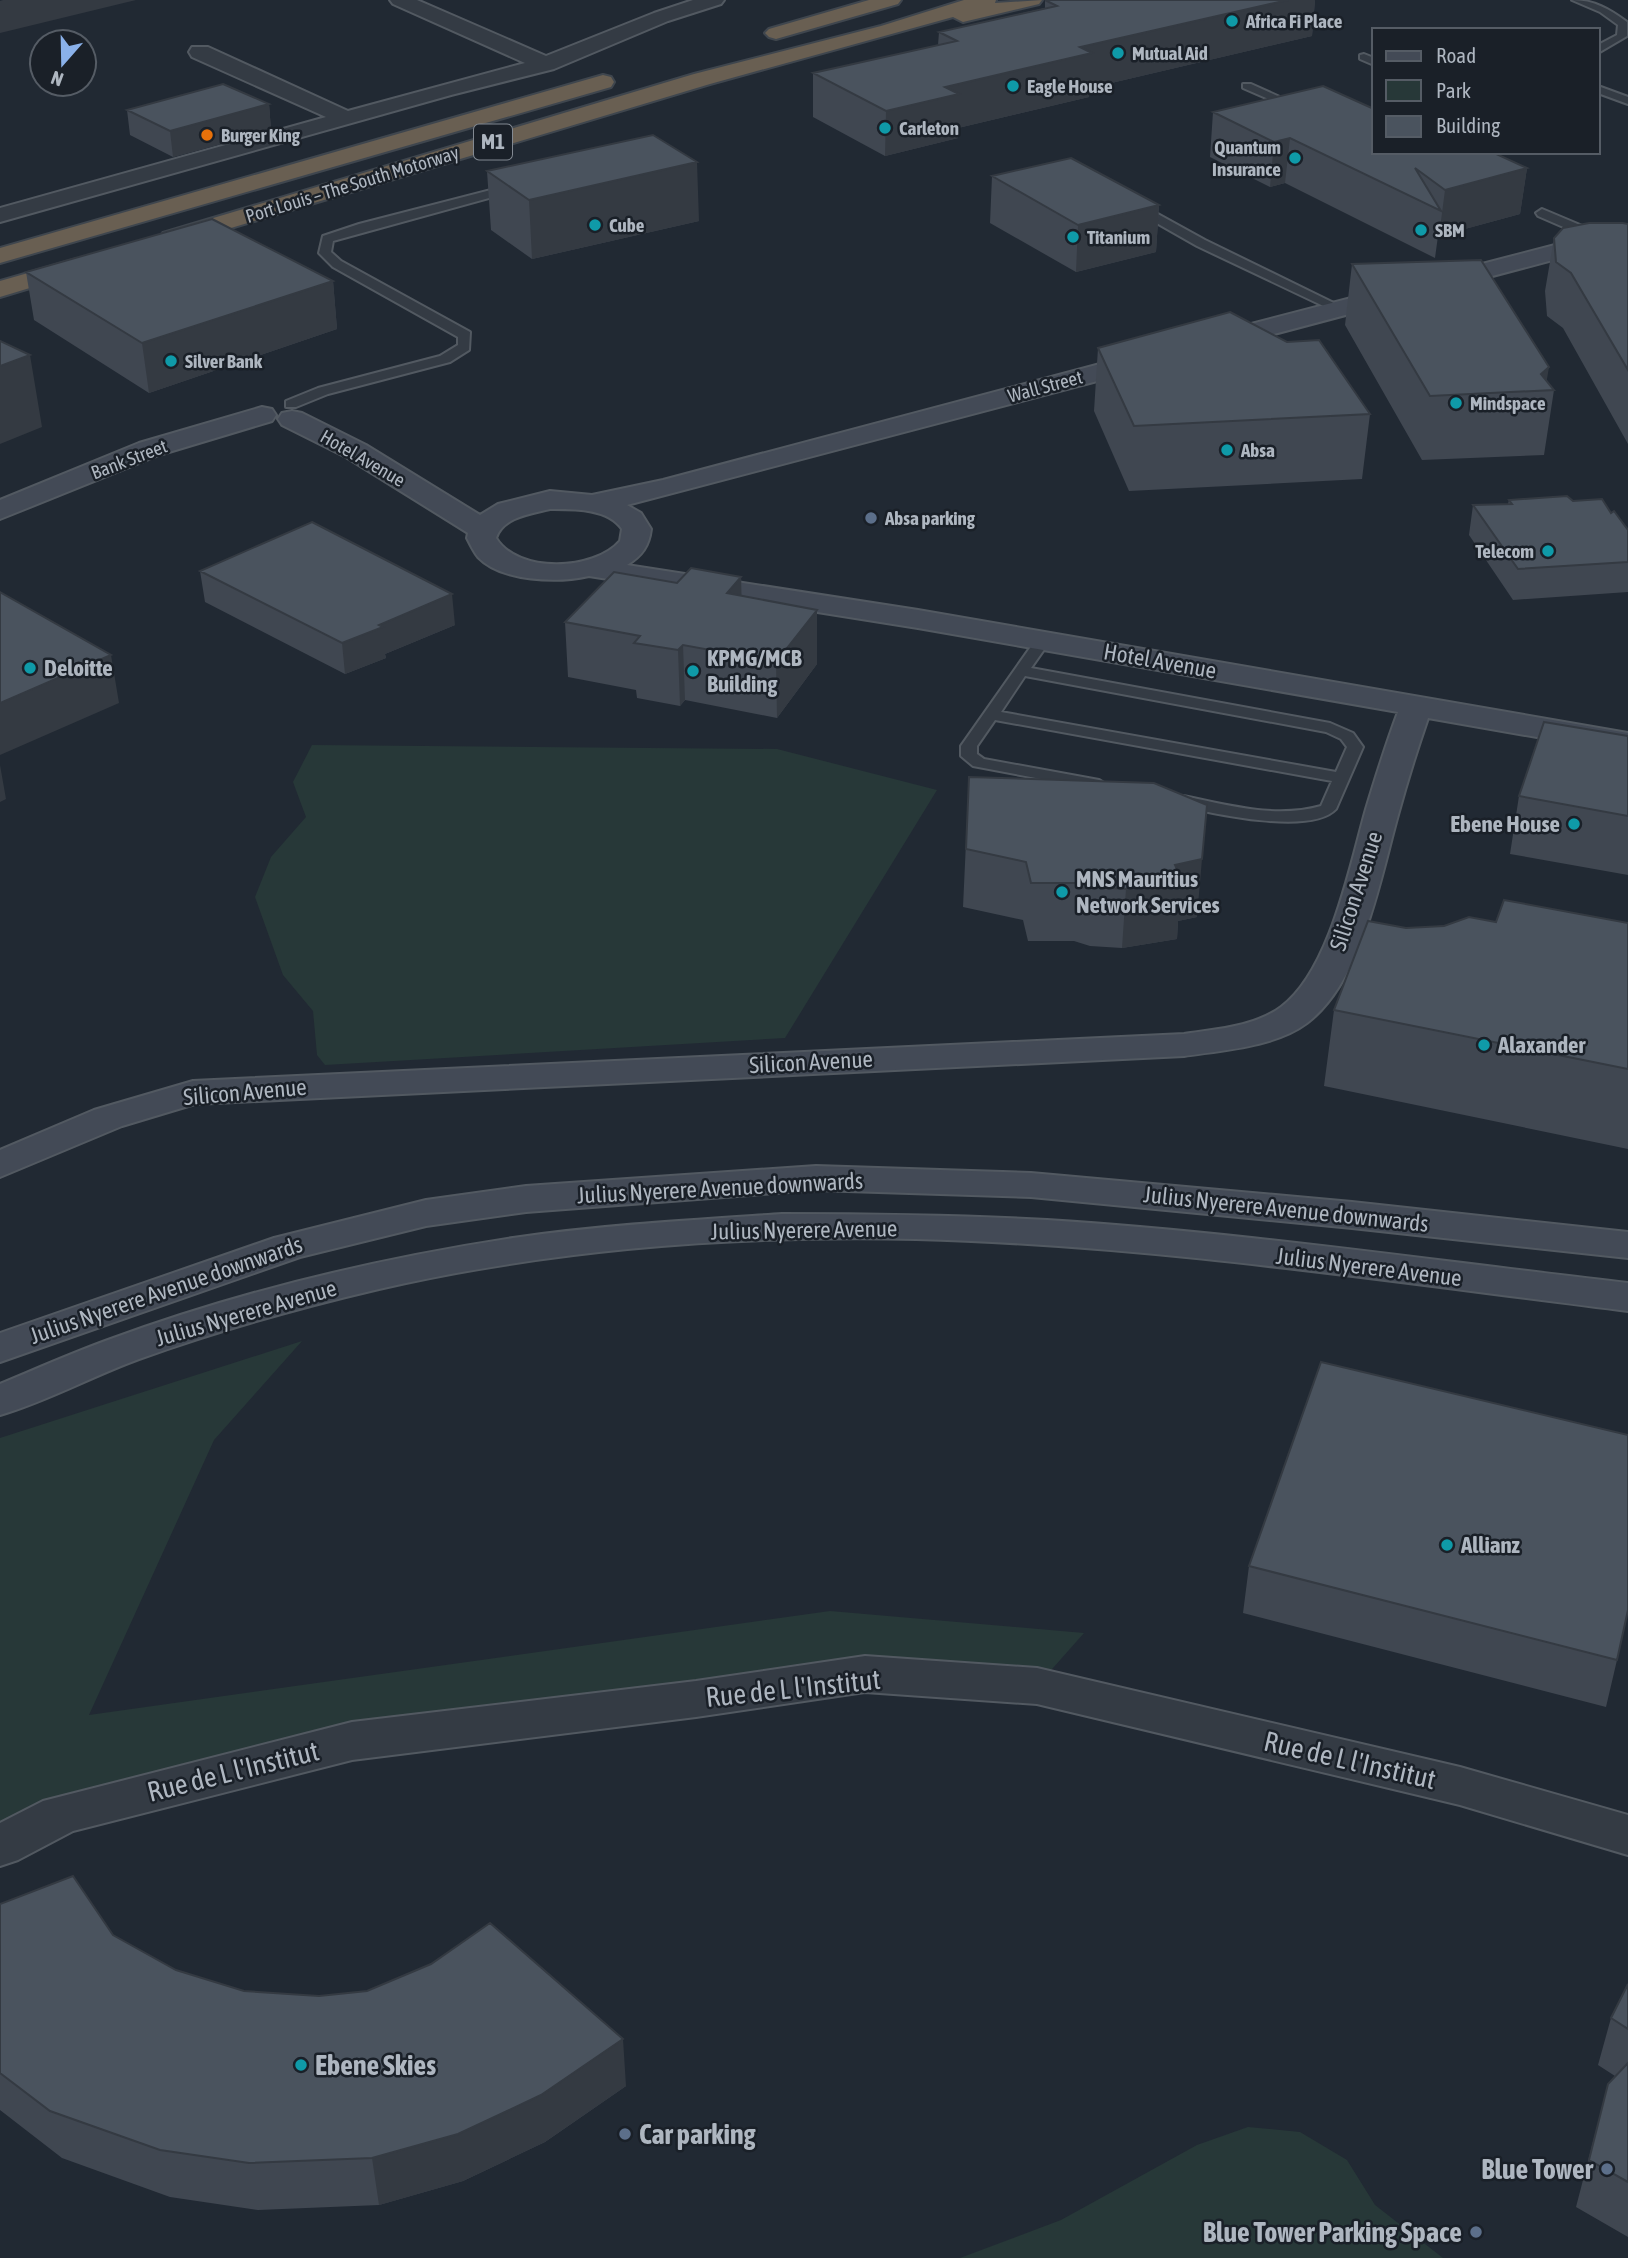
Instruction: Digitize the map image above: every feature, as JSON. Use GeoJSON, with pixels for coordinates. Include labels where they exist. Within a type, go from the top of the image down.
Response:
{"type":"FeatureCollection","features":[{"type":"Feature","properties":{"kind":"highway"},"geometry":{"type":"LineString","coordinates":[[757,38],[891,0]]}},
{"type":"Feature","properties":{"kind":"highway","name":"Port Louis – The South Motorway"},"geometry":{"type":"LineString","coordinates":[[145,246],[702,79],[888,30],[986,0]]}},
{"type":"Feature","properties":{"kind":"highway"},"geometry":{"type":"LineString","coordinates":[[888,30],[1004,8],[1032,0]]}},
{"type":"Feature","properties":{"kind":"highway","name":"Port Louis – The South Motorway"},"geometry":{"type":"LineString","coordinates":[[0,256],[623,76]]}},
{"type":"Feature","properties":{"kind":"highway"},"geometry":{"type":"LineString","coordinates":[[0,289],[92,261]]}},
{"type":"Feature","properties":{"kind":"street"},"geometry":{"type":"LineString","coordinates":[[400,0],[546,64]]}},
{"type":"Feature","properties":{"kind":"street"},"geometry":{"type":"LineString","coordinates":[[0,215],[223,154],[344,117],[546,64],[631,30],[680,4],[714,0]]}},
{"type":"Feature","properties":{"kind":"street"},"geometry":{"type":"LineString","coordinates":[[607,19],[631,30]]}},
{"type":"Feature","properties":{"kind":"street"},"geometry":{"type":"LineString","coordinates":[[200,52],[344,117]]}},
{"type":"Feature","properties":{"kind":"street","name":"Wall Street"},"geometry":{"type":"LineString","coordinates":[[595,503],[666,488],[733,468],[1628,233]]}},
{"type":"Feature","properties":{"kind":"street","name":"Hotel Avenue"},"geometry":{"type":"LineString","coordinates":[[262,415],[274,420],[291,411],[482,529]]}},
{"type":"Feature","properties":{"kind":"street","name":"Bank Street"},"geometry":{"type":"LineString","coordinates":[[0,510],[149,449],[262,415]]}},
{"type":"Feature","properties":{"kind":"street","name":"Wall Street"},"geometry":{"type":"LineString","coordinates":[[591,568],[612,561],[627,551],[632,529],[666,488]]}},
{"type":"Feature","properties":{"kind":"street"},"geometry":{"type":"LineString","coordinates":[[433,500],[527,504],[562,500],[595,503]]}},
{"type":"Feature","properties":{"kind":"street","name":"Hotel Avenue"},"geometry":{"type":"LineString","coordinates":[[595,503],[614,509],[632,529],[692,582]]}},
{"type":"Feature","properties":{"kind":"street"},"geometry":{"type":"LineString","coordinates":[[527,504],[492,519],[482,529],[481,540],[486,551],[499,561],[541,572],[591,568]]}},
{"type":"Feature","properties":{"kind":"street","name":"Hotel Avenue"},"geometry":{"type":"LineString","coordinates":[[591,568],[692,582],[1042,641],[1628,743]]}},
{"type":"Feature","properties":{"kind":"street","name":"Silicon Avenue"},"geometry":{"type":"LineString","coordinates":[[0,1166],[108,1118],[193,1093],[1184,1045],[1251,1034],[1294,1016],[1322,985],[1347,933],[1396,764],[1416,706]]}},
{"type":"Feature","properties":{"kind":"street","name":"Julius Nyerere Avenue downwards"},"geometry":{"type":"LineString","coordinates":[[0,1348],[181,1282],[288,1247],[426,1213],[526,1199],[816,1178],[1031,1185],[1352,1215],[1628,1245]]}},
{"type":"Feature","properties":{"kind":"street","name":"Julius Nyerere Avenue"},"geometry":{"type":"LineString","coordinates":[[0,1400],[98,1358],[225,1316],[332,1287],[537,1249],[636,1237],[720,1231],[873,1226],[1048,1233],[1628,1297]]}},
{"type":"Feature","properties":{"kind":"street","name":"Rue de L l'Institut"},"geometry":{"type":"LineString","coordinates":[[0,1846],[60,1815],[352,1741],[696,1699],[865,1674],[1037,1686],[1460,1786],[1628,1835]]}},
{"type":"Feature","properties":{"kind":"lane"},"geometry":{"type":"LineString","coordinates":[[1577,0],[1604,10],[1623,24],[1622,36],[1600,49]]}},
{"type":"Feature","properties":{"kind":"lane"},"geometry":{"type":"LineString","coordinates":[[1247,86],[1286,104],[1312,111]]}},
{"type":"Feature","properties":{"kind":"lane"},"geometry":{"type":"LineString","coordinates":[[1600,90],[1628,101]]}},
{"type":"Feature","properties":{"kind":"lane"},"geometry":{"type":"LineString","coordinates":[[291,411],[323,391],[446,359],[464,347],[466,335],[337,264],[326,253],[327,239],[363,227],[523,186]]}},
{"type":"Feature","properties":{"kind":"lane"},"geometry":{"type":"LineString","coordinates":[[1124,199],[1201,243],[1338,308]]}},
{"type":"Feature","properties":{"kind":"lane"},"geometry":{"type":"LineString","coordinates":[[1542,213],[1602,240]]}},
{"type":"Feature","properties":{"kind":"lane"},"geometry":{"type":"LineString","coordinates":[[1042,641],[969,746],[969,756],[979,763],[1116,788]]}},
{"type":"Feature","properties":{"kind":"lane"},"geometry":{"type":"LineString","coordinates":[[1021,671],[1330,728],[1348,736],[1355,747],[1328,809],[1305,818],[1282,819],[1171,799]]}},
{"type":"Feature","properties":{"kind":"lane"},"geometry":{"type":"LineString","coordinates":[[991,715],[1342,778]]}},
{"type":"Feature","properties":{"kind":"green space"},"geometry":{"type":"Polygon","coordinates":[[[312,745],[777,749],[937,790],[785,1038],[325,1065],[317,1055],[313,1011],[283,975],[255,897],[271,857],[306,817],[293,782],[312,745]]]}},
{"type":"Feature","properties":{"kind":"green space"},"geometry":{"type":"Polygon","coordinates":[[[302,1341],[214,1440],[89,1715],[830,1611],[1084,1633],[1037,1686],[865,1674],[352,1741],[0,1846],[0,1438],[302,1341]]]}},
{"type":"Feature","properties":{"kind":"green space"},"geometry":{"type":"Polygon","coordinates":[[[1248,2127],[1300,2132],[1347,2160],[1375,2205],[1443,2258],[960,2258],[1061,2220],[1197,2145],[1248,2127]]]}},
{"type":"Feature","properties":{"kind":"building"},"geometry":{"type":"Polygon","coordinates":[[[1045,0],[1288,0],[1080,47],[1092,53],[945,87],[959,94],[886,111],[813,73],[957,41],[939,32],[1057,6],[1045,0]]]}},
{"type":"Feature","properties":{"kind":"building"},"geometry":{"type":"Polygon","coordinates":[[[223,84],[269,104],[170,131],[127,110],[223,84]]]}},
{"type":"Feature","properties":{"kind":"building"},"geometry":{"type":"Polygon","coordinates":[[[1323,86],[1372,108],[1372,154],[1496,154],[1527,168],[1445,190],[1415,168],[1441,211],[1290,138],[1274,142],[1213,112],[1323,86]]]}},
{"type":"Feature","properties":{"kind":"building"},"geometry":{"type":"Polygon","coordinates":[[[653,135],[697,162],[529,200],[487,171],[653,135]]]}},
{"type":"Feature","properties":{"kind":"building"},"geometry":{"type":"Polygon","coordinates":[[[1071,158],[1159,205],[1078,225],[992,176],[1071,158]]]}},
{"type":"Feature","properties":{"kind":"building"},"geometry":{"type":"Polygon","coordinates":[[[212,219],[333,281],[142,343],[26,272],[212,219]]]}},
{"type":"Feature","properties":{"kind":"building"},"geometry":{"type":"Polygon","coordinates":[[[1589,223],[1628,224],[1628,370],[1571,273],[1556,262],[1554,238],[1563,228],[1589,223]]]}},
{"type":"Feature","properties":{"kind":"building"},"geometry":{"type":"Polygon","coordinates":[[[1481,260],[1549,367],[1541,374],[1554,390],[1430,396],[1352,264],[1481,260]]]}},
{"type":"Feature","properties":{"kind":"building"},"geometry":{"type":"Polygon","coordinates":[[[1230,312],[1287,342],[1319,340],[1370,414],[1134,426],[1098,348],[1230,312]]]}},
{"type":"Feature","properties":{"kind":"building"},"geometry":{"type":"Polygon","coordinates":[[[0,341],[30,355],[0,366],[0,341]]]}},
{"type":"Feature","properties":{"kind":"building"},"geometry":{"type":"Polygon","coordinates":[[[1567,496],[1573,501],[1602,499],[1611,513],[1614,511],[1628,530],[1628,562],[1518,569],[1473,505],[1512,504],[1509,500],[1567,496]]]}},
{"type":"Feature","properties":{"kind":"building"},"geometry":{"type":"Polygon","coordinates":[[[312,522],[452,594],[342,643],[200,571],[312,522]]]}},
{"type":"Feature","properties":{"kind":"building"},"geometry":{"type":"Polygon","coordinates":[[[691,568],[741,577],[727,593],[817,610],[776,662],[683,645],[678,650],[634,643],[640,636],[565,622],[614,572],[677,583],[691,568]]]}},
{"type":"Feature","properties":{"kind":"building"},"geometry":{"type":"Polygon","coordinates":[[[0,592],[111,655],[0,703],[0,592]]]}},
{"type":"Feature","properties":{"kind":"building"},"geometry":{"type":"Polygon","coordinates":[[[1544,722],[1628,736],[1628,816],[1519,796],[1544,722]]]}},
{"type":"Feature","properties":{"kind":"building"},"geometry":{"type":"Polygon","coordinates":[[[969,777],[1154,783],[1207,805],[1202,859],[1175,865],[1182,880],[1126,889],[1078,883],[1031,883],[1026,862],[966,849],[969,777]]]}},
{"type":"Feature","properties":{"kind":"building"},"geometry":{"type":"Polygon","coordinates":[[[1504,900],[1628,923],[1628,1069],[1334,1010],[1368,921],[1406,928],[1444,926],[1469,917],[1496,922],[1504,900]]]}},
{"type":"Feature","properties":{"kind":"building","name":"Allianz"},"geometry":{"type":"Polygon","coordinates":[[[1321,1362],[1628,1435],[1628,1610],[1617,1660],[1249,1566],[1321,1362]]]}},
{"type":"Feature","properties":{"kind":"building","name":"Ebene Skies"},"geometry":{"type":"Polygon","coordinates":[[[73,1876],[113,1935],[176,1970],[244,1991],[319,1996],[367,1991],[431,1964],[490,1923],[623,2039],[541,2095],[458,2134],[372,2158],[249,2163],[160,2150],[50,2111],[0,2073],[0,1904],[73,1876]]]}},
{"type":"Feature","properties":{"kind":"building"},"geometry":{"type":"Polygon","coordinates":[[[1628,1984],[1628,2029],[1611,2018],[1628,1984]]]}},
{"type":"Feature","properties":{"kind":"building"},"geometry":{"type":"Polygon","coordinates":[[[1628,2063],[1628,2182],[1589,2160],[1608,2084],[1628,2063]]]}},
{"type":"Feature","properties":{"kind":"place","name":"Africa Fi Place"},"geometry":{"type":"Point","coordinates":[1232,21]}},
{"type":"Feature","properties":{"kind":"place","name":"Mutual Aid"},"geometry":{"type":"Point","coordinates":[1118,53]}},
{"type":"Feature","properties":{"kind":"place","name":"Eagle House"},"geometry":{"type":"Point","coordinates":[1013,86]}},
{"type":"Feature","properties":{"kind":"place","name":"Carleton"},"geometry":{"type":"Point","coordinates":[885,128]}},
{"type":"Feature","properties":{"kind":"place","name":"Burger King"},"geometry":{"type":"Point","coordinates":[207,135]}},
{"type":"Feature","properties":{"kind":"place","name":"Quantum Insurance"},"geometry":{"type":"Point","coordinates":[1295,158]}},
{"type":"Feature","properties":{"kind":"place","name":"Cube"},"geometry":{"type":"Point","coordinates":[595,225]}},
{"type":"Feature","properties":{"kind":"place","name":"SBM"},"geometry":{"type":"Point","coordinates":[1421,230]}},
{"type":"Feature","properties":{"kind":"place","name":"Titanium"},"geometry":{"type":"Point","coordinates":[1073,237]}},
{"type":"Feature","properties":{"kind":"place","name":"Silver Bank"},"geometry":{"type":"Point","coordinates":[171,361]}},
{"type":"Feature","properties":{"kind":"place","name":"Mindspace"},"geometry":{"type":"Point","coordinates":[1456,403]}},
{"type":"Feature","properties":{"kind":"place","name":"Absa"},"geometry":{"type":"Point","coordinates":[1227,450]}},
{"type":"Feature","properties":{"kind":"place","name":"Absa parking"},"geometry":{"type":"Point","coordinates":[871,518]}},
{"type":"Feature","properties":{"kind":"place","name":"Telecom"},"geometry":{"type":"Point","coordinates":[1548,551]}},
{"type":"Feature","properties":{"kind":"place","name":"Deloitte"},"geometry":{"type":"Point","coordinates":[30,668]}},
{"type":"Feature","properties":{"kind":"place","name":"KPMG/MCB Building"},"geometry":{"type":"Point","coordinates":[693,671]}},
{"type":"Feature","properties":{"kind":"place","name":"Ebene House"},"geometry":{"type":"Point","coordinates":[1574,824]}},
{"type":"Feature","properties":{"kind":"place","name":"MNS Mauritius Network Services"},"geometry":{"type":"Point","coordinates":[1062,892]}},
{"type":"Feature","properties":{"kind":"place","name":"Alaxander"},"geometry":{"type":"Point","coordinates":[1484,1045]}},
{"type":"Feature","properties":{"kind":"place","name":"Allianz"},"geometry":{"type":"Point","coordinates":[1447,1545]}},
{"type":"Feature","properties":{"kind":"place","name":"Ebene Skies"},"geometry":{"type":"Point","coordinates":[301,2065]}},
{"type":"Feature","properties":{"kind":"place","name":"Car parking"},"geometry":{"type":"Point","coordinates":[625,2134]}},
{"type":"Feature","properties":{"kind":"place","name":"Blue Tower"},"geometry":{"type":"Point","coordinates":[1607,2169]}},
{"type":"Feature","properties":{"kind":"place","name":"Blue Tower Parking Space"},"geometry":{"type":"Point","coordinates":[1476,2232]}}]}
